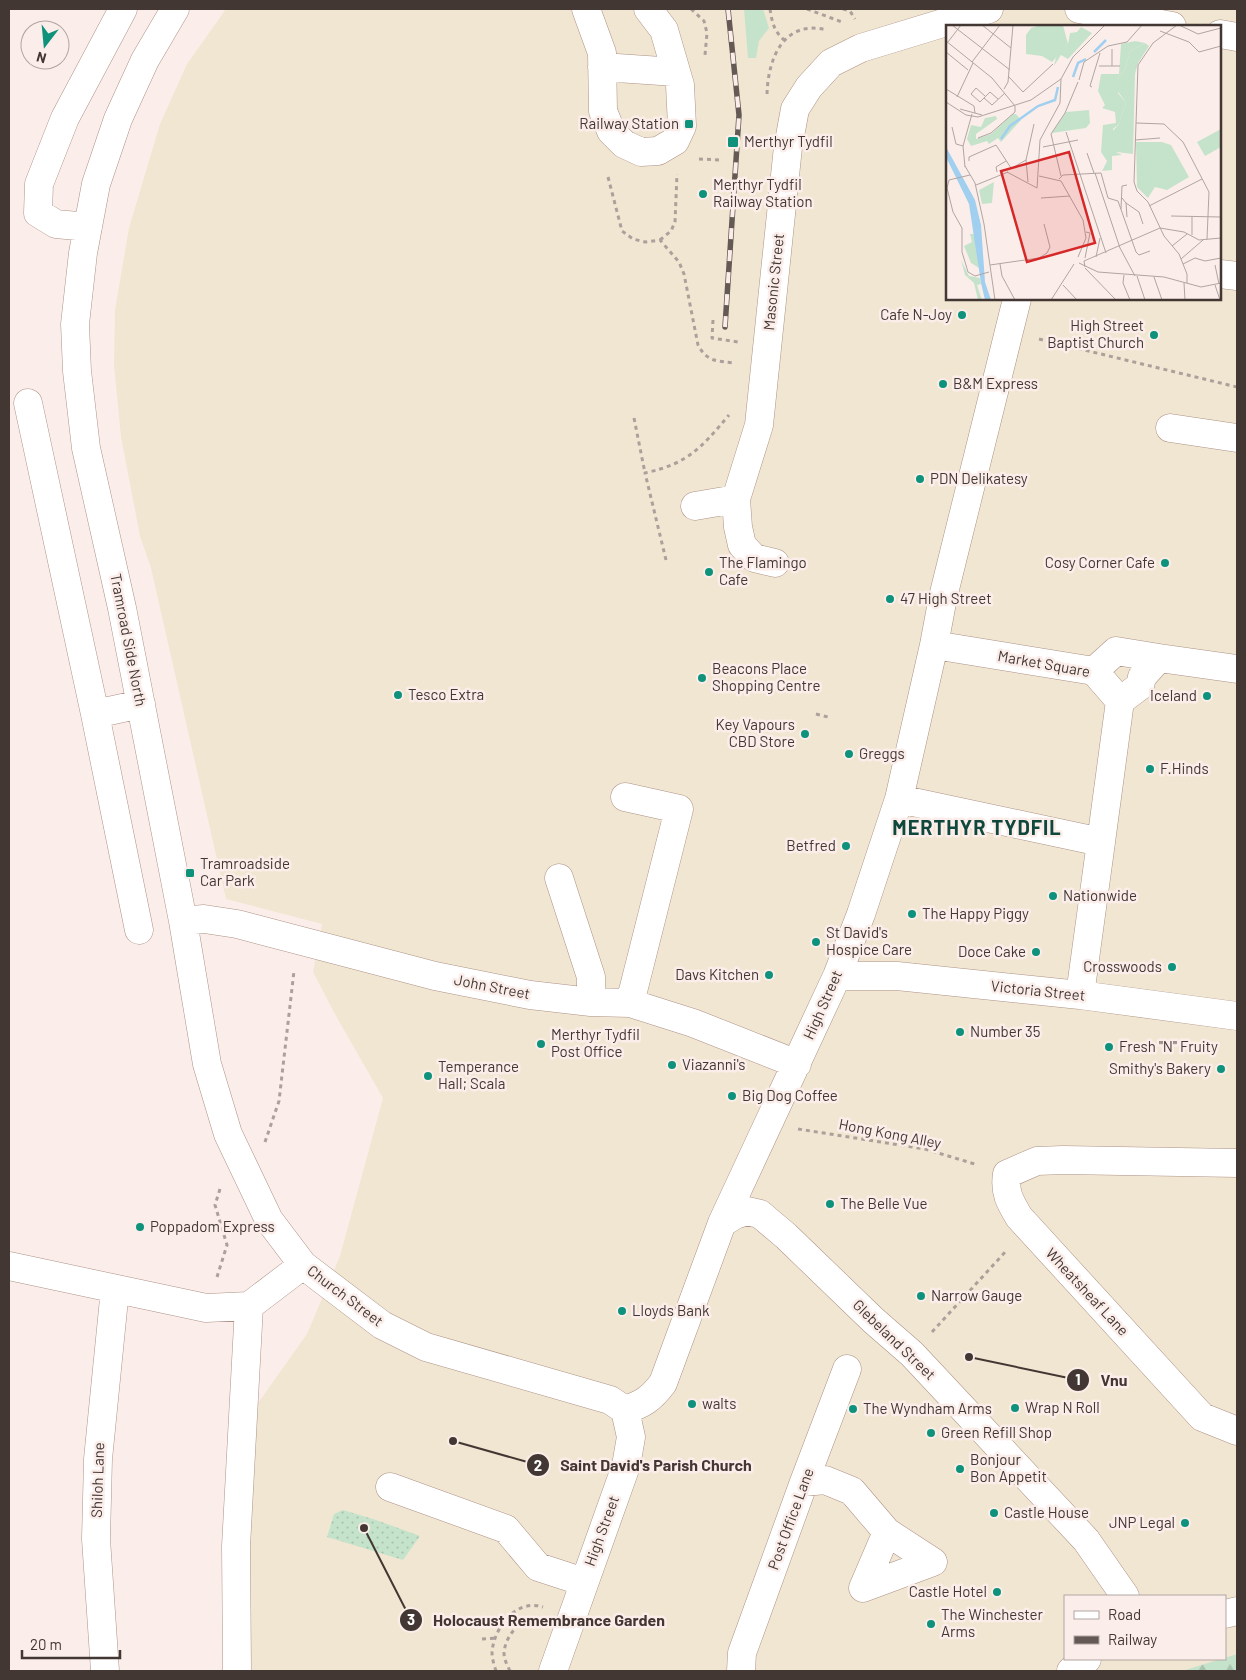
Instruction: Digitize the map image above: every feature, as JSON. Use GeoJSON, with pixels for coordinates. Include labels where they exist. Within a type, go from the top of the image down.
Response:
{"type":"FeatureCollection","features":[{"type":"Feature","properties":{"kind":"street"},"geometry":{"type":"LineString","coordinates":[[88,228],[56,224],[38,213],[39,184],[65,118],[123,9]]}},
{"type":"Feature","properties":{"kind":"street","name":"Tramroad Side North"},"geometry":{"type":"LineString","coordinates":[[175,9],[145,60],[118,119],[96,184],[83,253],[75,324],[77,371],[86,448],[122,608],[141,704],[183,921],[207,1064],[228,1134],[269,1220],[303,1265]]}},
{"type":"Feature","properties":{"kind":"street"},"geometry":{"type":"LineString","coordinates":[[586,9],[602,53],[603,111],[611,131],[624,144],[641,152],[658,151],[675,141],[682,126],[680,85],[664,30],[648,9]]}},
{"type":"Feature","properties":{"kind":"street","name":"Masonic Street"},"geometry":{"type":"LineString","coordinates":[[774,563],[754,558],[742,545],[738,527],[736,499],[759,425],[788,147],[795,109],[809,87],[831,63],[838,59],[861,48],[989,9]]}},
{"type":"Feature","properties":{"kind":"street"},"geometry":{"type":"LineString","coordinates":[[1093,14],[1165,25]]}},
{"type":"Feature","properties":{"kind":"street"},"geometry":{"type":"LineString","coordinates":[[1221,34],[1237,37]]}},
{"type":"Feature","properties":{"kind":"street"},"geometry":{"type":"LineString","coordinates":[[602,67],[676,72]]}},
{"type":"Feature","properties":{"kind":"street"},"geometry":{"type":"LineString","coordinates":[[1221,274],[1237,276]]}},
{"type":"Feature","properties":{"kind":"street","name":"High Street"},"geometry":{"type":"LineString","coordinates":[[553,1671],[626,1466],[631,1437],[625,1410],[640,1405],[652,1397],[663,1383],[722,1223],[837,976],[861,914],[898,799],[934,645],[943,597],[1017,300]]}},
{"type":"Feature","properties":{"kind":"street"},"geometry":{"type":"LineString","coordinates":[[28,403],[140,930]]}},
{"type":"Feature","properties":{"kind":"street"},"geometry":{"type":"LineString","coordinates":[[1170,428],[1237,438]]}},
{"type":"Feature","properties":{"kind":"street"},"geometry":{"type":"LineString","coordinates":[[695,506],[736,499]]}},
{"type":"Feature","properties":{"kind":"street","name":"Market Square"},"geometry":{"type":"LineString","coordinates":[[934,645],[1094,671],[1120,701]]}},
{"type":"Feature","properties":{"kind":"street"},"geometry":{"type":"LineString","coordinates":[[1094,671],[1116,651],[1151,667],[1237,669]]}},
{"type":"Feature","properties":{"kind":"street"},"geometry":{"type":"LineString","coordinates":[[1080,995],[1120,701],[1140,686],[1151,667]]}},
{"type":"Feature","properties":{"kind":"street"},"geometry":{"type":"LineString","coordinates":[[95,714],[141,704]]}},
{"type":"Feature","properties":{"kind":"street"},"geometry":{"type":"LineString","coordinates":[[625,797],[679,809],[630,1004]]}},
{"type":"Feature","properties":{"kind":"street"},"geometry":{"type":"LineString","coordinates":[[898,799],[1101,842]]}},
{"type":"Feature","properties":{"kind":"street"},"geometry":{"type":"LineString","coordinates":[[558,878],[591,977],[591,1002]]}},
{"type":"Feature","properties":{"kind":"street","name":"John Street"},"geometry":{"type":"LineString","coordinates":[[183,921],[204,919],[237,924],[435,976],[530,995],[591,1002],[630,1004],[692,1023],[797,1064]]}},
{"type":"Feature","properties":{"kind":"street","name":"Victoria Street"},"geometry":{"type":"LineString","coordinates":[[837,976],[897,976],[1080,995],[1237,1016]]}},
{"type":"Feature","properties":{"kind":"street"},"geometry":{"type":"LineString","coordinates":[[1007,1174],[1037,1161],[1237,1163]]}},
{"type":"Feature","properties":{"kind":"street","name":"Wheatsheaf Lane"},"geometry":{"type":"LineString","coordinates":[[1007,1174],[1005,1186],[1010,1203],[1018,1217],[1202,1416],[1237,1431]]}},
{"type":"Feature","properties":{"kind":"street","name":"Glebeland Street"},"geometry":{"type":"LineString","coordinates":[[722,1223],[735,1214],[747,1211],[760,1214],[786,1236],[873,1320],[912,1354],[1086,1540],[1124,1595]]}},
{"type":"Feature","properties":{"kind":"street","name":"Church Street"},"geometry":{"type":"LineString","coordinates":[[249,1306],[303,1265],[382,1325],[426,1347],[610,1400],[625,1410]]}},
{"type":"Feature","properties":{"kind":"street"},"geometry":{"type":"LineString","coordinates":[[9,1266],[206,1308],[249,1306],[236,1546],[237,1671]]}},
{"type":"Feature","properties":{"kind":"street","name":"Shiloh Lane"},"geometry":{"type":"LineString","coordinates":[[105,1671],[96,1539],[98,1459],[115,1289]]}},
{"type":"Feature","properties":{"kind":"street","name":"Post Office Lane"},"geometry":{"type":"LineString","coordinates":[[741,1671],[742,1653],[847,1369]]}},
{"type":"Feature","properties":{"kind":"street"},"geometry":{"type":"LineString","coordinates":[[804,1482],[826,1480],[852,1491],[887,1532]]}},
{"type":"Feature","properties":{"kind":"street"},"geometry":{"type":"LineString","coordinates":[[390,1487],[506,1529],[538,1567],[584,1582]]}},
{"type":"Feature","properties":{"kind":"street"},"geometry":{"type":"LineString","coordinates":[[1071,1671],[1083,1660]]}},
{"type":"Feature","properties":{"kind":"path"},"geometry":{"type":"LineString","coordinates":[[770,9],[773,26],[778,35],[784,40],[775,54],[771,68]]}},
{"type":"Feature","properties":{"kind":"path"},"geometry":{"type":"LineString","coordinates":[[807,9],[844,23]]}},
{"type":"Feature","properties":{"kind":"path"},"geometry":{"type":"LineString","coordinates":[[694,159],[721,160]]}},
{"type":"Feature","properties":{"kind":"path"},"geometry":{"type":"LineString","coordinates":[[608,177],[622,231],[633,239],[645,242],[660,240],[671,231],[675,222],[677,171]]}},
{"type":"Feature","properties":{"kind":"path"},"geometry":{"type":"LineString","coordinates":[[660,240],[679,262],[684,274],[698,345],[704,355],[715,361],[744,364]]}},
{"type":"Feature","properties":{"kind":"path"},"geometry":{"type":"LineString","coordinates":[[713,320],[712,338],[745,343]]}},
{"type":"Feature","properties":{"kind":"path"},"geometry":{"type":"LineString","coordinates":[[1008,332],[1237,387]]}},
{"type":"Feature","properties":{"kind":"path"},"geometry":{"type":"LineString","coordinates":[[645,473],[667,468],[684,460],[703,445],[730,413]]}},
{"type":"Feature","properties":{"kind":"path"},"geometry":{"type":"LineString","coordinates":[[634,418],[666,560]]}},
{"type":"Feature","properties":{"kind":"path"},"geometry":{"type":"LineString","coordinates":[[816,714],[828,717]]}},
{"type":"Feature","properties":{"kind":"path"},"geometry":{"type":"LineString","coordinates":[[252,1183],[279,1101],[297,940]]}},
{"type":"Feature","properties":{"kind":"path","name":"Hong Kong Alley"},"geometry":{"type":"LineString","coordinates":[[767,1123],[924,1149],[1007,1174]]}},
{"type":"Feature","properties":{"kind":"path"},"geometry":{"type":"LineString","coordinates":[[217,1277],[227,1245],[215,1205],[220,1189]]}},
{"type":"Feature","properties":{"kind":"path"},"geometry":{"type":"LineString","coordinates":[[912,1354],[1013,1242],[1029,1229]]}},
{"type":"Feature","properties":{"kind":"path"},"geometry":{"type":"LineString","coordinates":[[496,1671],[492,1654],[496,1638],[504,1622],[521,1608],[538,1606],[569,1624]]}},
{"type":"Feature","properties":{"kind":"path"},"geometry":{"type":"LineString","coordinates":[[510,1671],[504,1654],[510,1635],[516,1627],[533,1620],[569,1624]]}},
{"type":"Feature","properties":{"kind":"path"},"geometry":{"type":"LineString","coordinates":[[482,1639],[496,1638]]}},
{"type":"Feature","properties":{"kind":"shaded area"},"geometry":{"type":"Polygon","coordinates":[[[226,9],[1237,9],[1237,1654],[1226,1658],[1226,1595],[1064,1595],[1064,1660],[1220,1660],[1182,1671],[252,1671],[248,1619],[248,1523],[258,1403],[307,1334],[340,1256],[383,1098],[313,972],[322,924],[226,899],[151,568],[140,536],[121,437],[114,365],[115,310],[129,228],[160,124],[187,64],[226,9]]]}},
{"type":"Feature","properties":{"kind":"green space"},"geometry":{"type":"Polygon","coordinates":[[[744,9],[763,9],[769,28],[759,41],[756,58],[748,58],[744,9]]]}},
{"type":"Feature","properties":{"kind":"green space"},"geometry":{"type":"Polygon","coordinates":[[[343,1510],[420,1536],[403,1560],[327,1537],[334,1514],[343,1510]]]}},
{"type":"Feature","properties":{"kind":"green space"},"geometry":{"type":"Polygon","coordinates":[[[1237,1654],[1237,1671],[1182,1671],[1218,1660],[1226,1660],[1226,1657],[1237,1654]]]}},
{"type":"Feature","properties":{"kind":"railway"},"geometry":{"type":"LineString","coordinates":[[725,327],[739,115],[728,9]]}},
{"type":"Feature","properties":{"kind":"place","name":"Railway Station"},"geometry":{"type":"Point","coordinates":[689,124]}},
{"type":"Feature","properties":{"kind":"place","name":"Merthyr Tydfil"},"geometry":{"type":"Point","coordinates":[733,142]}},
{"type":"Feature","properties":{"kind":"place","name":"Merthyr Tydfil Railway Station"},"geometry":{"type":"Point","coordinates":[703,194]}},
{"type":"Feature","properties":{"kind":"place","name":"Cafe N-Joy"},"geometry":{"type":"Point","coordinates":[962,315]}},
{"type":"Feature","properties":{"kind":"place","name":"High Street Baptist Church"},"geometry":{"type":"Point","coordinates":[1154,335]}},
{"type":"Feature","properties":{"kind":"place","name":"B&M Express"},"geometry":{"type":"Point","coordinates":[943,384]}},
{"type":"Feature","properties":{"kind":"place","name":"PDN Delikatesy"},"geometry":{"type":"Point","coordinates":[920,479]}},
{"type":"Feature","properties":{"kind":"place","name":"Cosy Corner Cafe"},"geometry":{"type":"Point","coordinates":[1165,563]}},
{"type":"Feature","properties":{"kind":"place","name":"The Flamingo Cafe"},"geometry":{"type":"Point","coordinates":[709,572]}},
{"type":"Feature","properties":{"kind":"place","name":"47 High Street"},"geometry":{"type":"Point","coordinates":[890,599]}},
{"type":"Feature","properties":{"kind":"place","name":"Beacons Place Shopping Centre"},"geometry":{"type":"Point","coordinates":[702,678]}},
{"type":"Feature","properties":{"kind":"place","name":"Tesco Extra"},"geometry":{"type":"Point","coordinates":[398,695]}},
{"type":"Feature","properties":{"kind":"place","name":"Iceland"},"geometry":{"type":"Point","coordinates":[1207,696]}},
{"type":"Feature","properties":{"kind":"place","name":"Key Vapours CBD Store"},"geometry":{"type":"Point","coordinates":[805,734]}},
{"type":"Feature","properties":{"kind":"place","name":"Greggs"},"geometry":{"type":"Point","coordinates":[849,754]}},
{"type":"Feature","properties":{"kind":"place","name":"F.Hinds"},"geometry":{"type":"Point","coordinates":[1150,769]}},
{"type":"Feature","properties":{"kind":"place","name":"Betfred"},"geometry":{"type":"Point","coordinates":[846,846]}},
{"type":"Feature","properties":{"kind":"place","name":"Tramroadside Car Park"},"geometry":{"type":"Point","coordinates":[190,873]}},
{"type":"Feature","properties":{"kind":"place","name":"Nationwide"},"geometry":{"type":"Point","coordinates":[1053,896]}},
{"type":"Feature","properties":{"kind":"place","name":"The Happy Piggy"},"geometry":{"type":"Point","coordinates":[912,914]}},
{"type":"Feature","properties":{"kind":"place","name":"St David's Hospice Care"},"geometry":{"type":"Point","coordinates":[816,942]}},
{"type":"Feature","properties":{"kind":"place","name":"Doce Cake"},"geometry":{"type":"Point","coordinates":[1036,952]}},
{"type":"Feature","properties":{"kind":"place","name":"Crosswoods"},"geometry":{"type":"Point","coordinates":[1172,967]}},
{"type":"Feature","properties":{"kind":"place","name":"Davs Kitchen"},"geometry":{"type":"Point","coordinates":[769,975]}},
{"type":"Feature","properties":{"kind":"place","name":"Number 35"},"geometry":{"type":"Point","coordinates":[960,1032]}},
{"type":"Feature","properties":{"kind":"place","name":"Merthyr Tydfil Post Office"},"geometry":{"type":"Point","coordinates":[541,1044]}},
{"type":"Feature","properties":{"kind":"place","name":"Fresh \"N\" Fruity"},"geometry":{"type":"Point","coordinates":[1109,1047]}},
{"type":"Feature","properties":{"kind":"place","name":"Viazanni's"},"geometry":{"type":"Point","coordinates":[672,1065]}},
{"type":"Feature","properties":{"kind":"place","name":"Smithy's Bakery"},"geometry":{"type":"Point","coordinates":[1221,1069]}},
{"type":"Feature","properties":{"kind":"place","name":"Temperance Hall; Scala"},"geometry":{"type":"Point","coordinates":[428,1076]}},
{"type":"Feature","properties":{"kind":"place","name":"Big Dog Coffee"},"geometry":{"type":"Point","coordinates":[732,1096]}},
{"type":"Feature","properties":{"kind":"place","name":"The Belle Vue"},"geometry":{"type":"Point","coordinates":[830,1204]}},
{"type":"Feature","properties":{"kind":"place","name":"Poppadom Express"},"geometry":{"type":"Point","coordinates":[140,1227]}},
{"type":"Feature","properties":{"kind":"place","name":"Narrow Gauge"},"geometry":{"type":"Point","coordinates":[921,1296]}},
{"type":"Feature","properties":{"kind":"place","name":"Lloyds Bank"},"geometry":{"type":"Point","coordinates":[622,1311]}},
{"type":"Feature","properties":{"kind":"place","name":"Vnu"},"geometry":{"type":"Point","coordinates":[969,1357]}},
{"type":"Feature","properties":{"kind":"place","name":"walts"},"geometry":{"type":"Point","coordinates":[692,1404]}},
{"type":"Feature","properties":{"kind":"place","name":"Wrap N Roll"},"geometry":{"type":"Point","coordinates":[1015,1408]}},
{"type":"Feature","properties":{"kind":"place","name":"The Wyndham Arms"},"geometry":{"type":"Point","coordinates":[853,1409]}},
{"type":"Feature","properties":{"kind":"place","name":"Green Refill Shop"},"geometry":{"type":"Point","coordinates":[931,1433]}},
{"type":"Feature","properties":{"kind":"place","name":"Saint David's Parish Church"},"geometry":{"type":"Point","coordinates":[453,1441]}},
{"type":"Feature","properties":{"kind":"place","name":"Bonjour Bon Appetit"},"geometry":{"type":"Point","coordinates":[960,1469]}},
{"type":"Feature","properties":{"kind":"place","name":"Castle House"},"geometry":{"type":"Point","coordinates":[994,1513]}},
{"type":"Feature","properties":{"kind":"place","name":"JNP Legal"},"geometry":{"type":"Point","coordinates":[1185,1523]}},
{"type":"Feature","properties":{"kind":"place","name":"Holocaust Remembrance Garden"},"geometry":{"type":"Point","coordinates":[364,1528]}},
{"type":"Feature","properties":{"kind":"place","name":"Castle Hotel"},"geometry":{"type":"Point","coordinates":[997,1592]}},
{"type":"Feature","properties":{"kind":"place","name":"The Winchester Arms"},"geometry":{"type":"Point","coordinates":[931,1624]}},
{"type":"Feature","properties":{"kind":"district","name":"MERTHYR TYDFIL"},"geometry":{"type":"Point","coordinates":[977,828]}}]}
